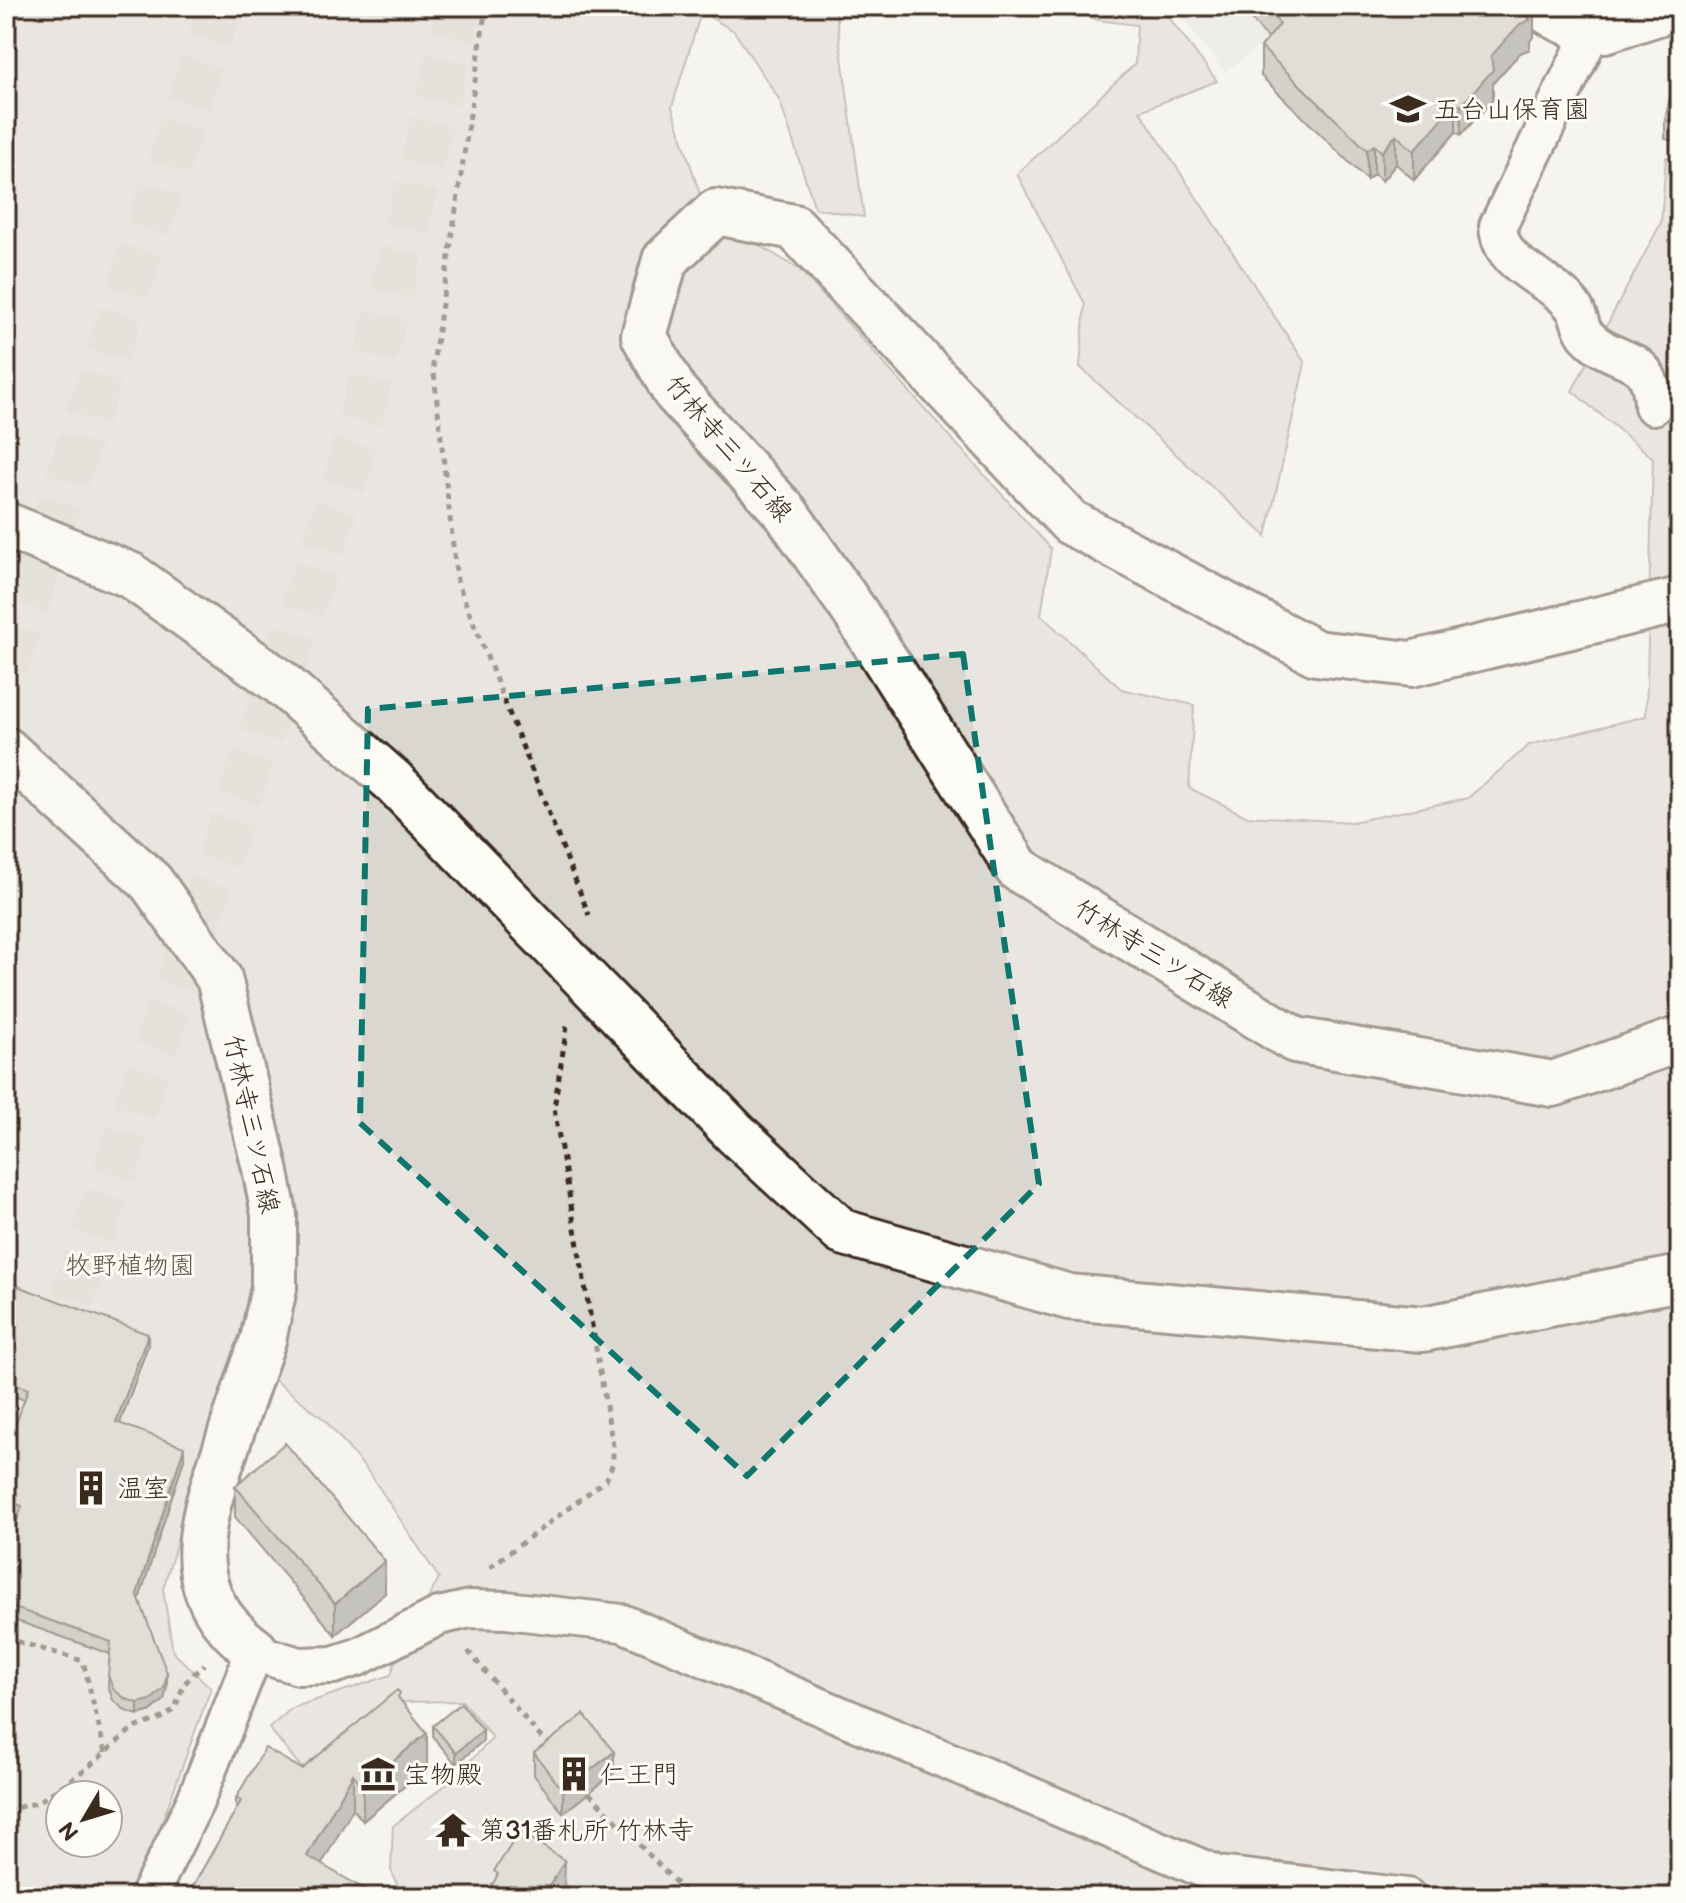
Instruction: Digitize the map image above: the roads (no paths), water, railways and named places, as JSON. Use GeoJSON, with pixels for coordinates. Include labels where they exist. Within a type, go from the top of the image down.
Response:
{"type":"FeatureCollection","features":[{"type":"Feature","properties":{"kind":"main road","name":"竹林寺三ツ石線"},"geometry":{"type":"LineString","coordinates":[[1680,600],[1411,664],[1316,653],[1070,522],[794,227],[716,212],[665,260],[644,336],[675,392],[786,513],[855,612],[1018,869],[1295,1040],[1553,1084],[1680,1039]]}},
{"type":"Feature","properties":{"kind":"main road"},"geometry":{"type":"LineString","coordinates":[[6,525],[130,575],[280,682],[393,781],[735,1133],[842,1232],[1069,1297],[1423,1329],[1680,1278]]}},
{"type":"Feature","properties":{"kind":"main road","name":"竹林寺三ツ石線"},"geometry":{"type":"LineString","coordinates":[[6,750],[151,882],[219,978],[271,1192],[275,1236],[275,1276],[270,1314],[201,1526],[200,1556],[205,1584],[216,1611],[245,1642]]}},
{"type":"Feature","properties":{"kind":"street"},"geometry":{"type":"LineString","coordinates":[[1535,6],[1566,27],[1598,19]]}},
{"type":"Feature","properties":{"kind":"street"},"geometry":{"type":"LineString","coordinates":[[1598,19],[1605,34],[1680,10]]}},
{"type":"Feature","properties":{"kind":"street"},"geometry":{"type":"LineString","coordinates":[[1598,19],[1498,226],[1498,235],[1514,261],[1574,307],[1586,335],[1605,350],[1629,359],[1648,376],[1652,385],[1653,406]]}},
{"type":"Feature","properties":{"kind":"street"},"geometry":{"type":"LineString","coordinates":[[148,1897],[195,1802],[245,1642],[269,1657],[299,1666],[333,1665],[368,1652],[439,1616],[488,1608],[622,1623],[1218,1875],[1407,1897]]}},
{"type":"Feature","properties":{"kind":"tunnel"},"geometry":{"type":"LineString","coordinates":[[6,669],[220,6]]}},
{"type":"Feature","properties":{"kind":"tunnel"},"geometry":{"type":"LineString","coordinates":[[51,1362],[346,479],[460,6]]}},
{"type":"Feature","properties":{"kind":"place","name":"五台山保育園"},"geometry":{"type":"Point","coordinates":[1408,109]}},
{"type":"Feature","properties":{"kind":"place","name":"温室"},"geometry":{"type":"Point","coordinates":[91,1488]}},
{"type":"Feature","properties":{"kind":"place","name":"宝物殿"},"geometry":{"type":"Point","coordinates":[378,1774]}},
{"type":"Feature","properties":{"kind":"place","name":"仁王門"},"geometry":{"type":"Point","coordinates":[574,1774]}},
{"type":"Feature","properties":{"kind":"place","name":"第31番札所 竹林寺"},"geometry":{"type":"Point","coordinates":[453,1830]}},
{"type":"Feature","properties":{"kind":"park label","name":"牧野植物園"},"geometry":{"type":"Point","coordinates":[130,1265]}}]}
